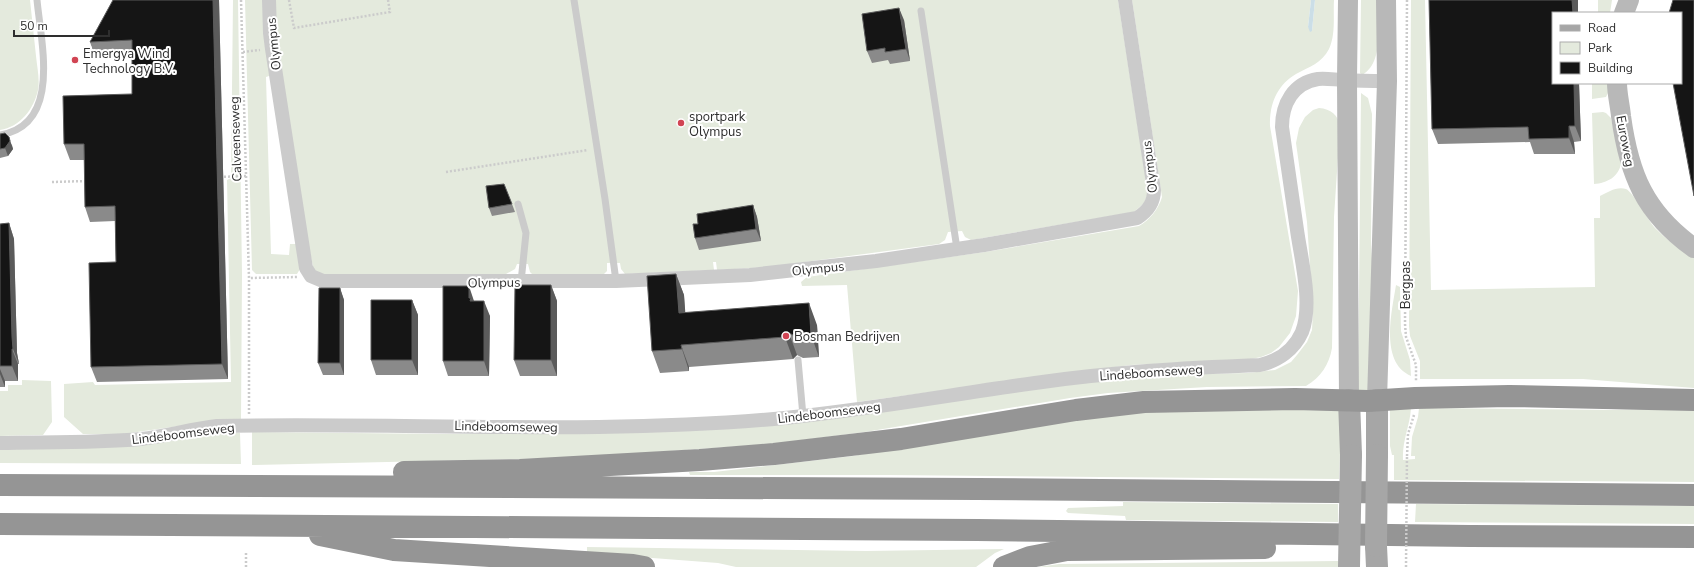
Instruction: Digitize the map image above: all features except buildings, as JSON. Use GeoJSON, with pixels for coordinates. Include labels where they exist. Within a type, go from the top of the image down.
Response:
{"type":"FeatureCollection","features":[{"type":"Feature","properties":{"kind":"highway"},"geometry":{"type":"LineString","coordinates":[[86,486],[179,475],[520,470],[700,460],[774,454],[901,438],[1076,410],[1144,402],[1295,399],[1377,400],[1509,396],[1694,400]]}},
{"type":"Feature","properties":{"kind":"highway"},"geometry":{"type":"LineString","coordinates":[[0,485],[969,489],[1694,495]]}},
{"type":"Feature","properties":{"kind":"highway"},"geometry":{"type":"LineString","coordinates":[[0,524],[969,530],[1694,537]]}},
{"type":"Feature","properties":{"kind":"highway"},"geometry":{"type":"LineString","coordinates":[[268,525],[394,550],[633,565],[644,567]]}},
{"type":"Feature","properties":{"kind":"highway"},"geometry":{"type":"LineString","coordinates":[[1004,567],[1030,557],[1067,550],[1328,547],[1470,536]]}},
{"type":"Feature","properties":{"kind":"main road"},"geometry":{"type":"LineString","coordinates":[[1348,0],[1349,400],[1351,455],[1349,567]]}},
{"type":"Feature","properties":{"kind":"main road","name":"Bergpas"},"geometry":{"type":"LineString","coordinates":[[1377,567],[1377,400],[1387,81],[1386,0]]}},
{"type":"Feature","properties":{"kind":"main road"},"geometry":{"type":"LineString","coordinates":[[1620,0],[1620,12]]}},
{"type":"Feature","properties":{"kind":"main road"},"geometry":{"type":"LineString","coordinates":[[1624,12],[1629,0]]}},
{"type":"Feature","properties":{"kind":"main road","name":"Euroweg"},"geometry":{"type":"LineString","coordinates":[[1618,84],[1623,133],[1632,172],[1651,207],[1678,236],[1694,248]]}},
{"type":"Feature","properties":{"kind":"street","name":"Olympus"},"geometry":{"type":"LineString","coordinates":[[269,0],[272,49],[306,268],[311,276],[323,281],[521,282],[616,281],[750,275],[876,261],[957,249],[1130,220],[1144,214],[1152,204],[1154,190],[1125,0]]}},
{"type":"Feature","properties":{"kind":"street","name":"Lindeboomseweg"},"geometry":{"type":"LineString","coordinates":[[0,443],[124,440],[163,436],[195,428],[217,426],[434,426],[520,428],[644,426],[709,423],[803,416],[861,409],[1036,382],[1098,375],[1147,370],[1260,365],[1280,359],[1293,346],[1301,334],[1306,308],[1304,280],[1282,127],[1284,107],[1287,100],[1294,91],[1303,84],[1318,79],[1387,81]]}},
{"type":"Feature","properties":{"kind":"lane"},"geometry":{"type":"LineString","coordinates":[[0,135],[10,133],[22,126],[36,109],[42,94],[44,77],[36,0]]}},
{"type":"Feature","properties":{"kind":"lane"},"geometry":{"type":"LineString","coordinates":[[574,0],[616,281]]}},
{"type":"Feature","properties":{"kind":"lane"},"geometry":{"type":"LineString","coordinates":[[921,11],[957,249]]}},
{"type":"Feature","properties":{"kind":"lane"},"geometry":{"type":"LineString","coordinates":[[518,204],[526,233],[521,282]]}},
{"type":"Feature","properties":{"kind":"lane"},"geometry":{"type":"LineString","coordinates":[[798,360],[803,416]]}},
{"type":"Feature","properties":{"kind":"path","name":"Calveenseweg"},"geometry":{"type":"LineString","coordinates":[[241,0],[249,278],[249,418]]}},
{"type":"Feature","properties":{"kind":"path"},"geometry":{"type":"LineString","coordinates":[[289,0],[294,28],[390,12],[388,0]]}},
{"type":"Feature","properties":{"kind":"path","name":"Bergpas"},"geometry":{"type":"LineString","coordinates":[[1406,567],[1408,434],[1415,411],[1416,365],[1406,338],[1405,324],[1407,0]]}},
{"type":"Feature","properties":{"kind":"path"},"geometry":{"type":"LineString","coordinates":[[243,52],[272,49]]}},
{"type":"Feature","properties":{"kind":"path"},"geometry":{"type":"LineString","coordinates":[[446,172],[597,148]]}},
{"type":"Feature","properties":{"kind":"path"},"geometry":{"type":"LineString","coordinates":[[215,177],[246,176]]}},
{"type":"Feature","properties":{"kind":"path"},"geometry":{"type":"LineString","coordinates":[[52,182],[91,181]]}},
{"type":"Feature","properties":{"kind":"path"},"geometry":{"type":"LineString","coordinates":[[249,278],[311,276]]}},
{"type":"Feature","properties":{"kind":"path"},"geometry":{"type":"LineString","coordinates":[[246,553],[246,567]]}},
{"type":"Feature","properties":{"kind":"green space"},"geometry":{"type":"Polygon","coordinates":[[[0,0],[30,0],[39,82],[36,97],[25,116],[14,125],[0,130],[0,0]]]}},
{"type":"Feature","properties":{"kind":"green space"},"geometry":{"type":"Polygon","coordinates":[[[233,0],[238,0],[242,274],[241,419],[123,434],[83,434],[64,417],[64,384],[93,382],[95,385],[231,382],[227,180],[231,178],[233,0]]]}},
{"type":"Feature","properties":{"kind":"green space","name":"sportpark Olympus"},"geometry":{"type":"Polygon","coordinates":[[[245,0],[1118,0],[1148,193],[1144,203],[1134,212],[971,240],[965,237],[962,231],[948,232],[945,240],[939,244],[767,267],[717,270],[716,262],[713,262],[714,270],[625,274],[621,269],[620,263],[607,263],[607,271],[603,275],[532,274],[528,264],[517,264],[515,269],[506,274],[325,276],[314,271],[272,75],[266,77],[271,254],[289,255],[290,244],[299,244],[300,269],[297,274],[256,274],[252,270],[245,0]]]}},
{"type":"Feature","properties":{"kind":"green space"},"geometry":{"type":"Polygon","coordinates":[[[1132,0],[1311,0],[1308,27],[1312,31],[1315,0],[1334,0],[1333,37],[1329,49],[1323,58],[1296,74],[1284,84],[1279,90],[1273,103],[1270,118],[1270,126],[1298,291],[1296,316],[1290,333],[1279,347],[1271,353],[1246,360],[1130,365],[857,402],[847,285],[802,286],[801,282],[807,277],[985,252],[1139,226],[1150,217],[1156,209],[1162,197],[1132,0]]]}},
{"type":"Feature","properties":{"kind":"green space"},"geometry":{"type":"Polygon","coordinates":[[[1361,0],[1377,0],[1378,30],[1377,52],[1374,61],[1369,69],[1362,75],[1360,73],[1361,0]]]}},
{"type":"Feature","properties":{"kind":"green space"},"geometry":{"type":"Polygon","coordinates":[[[1411,0],[1425,0],[1431,290],[1595,287],[1594,218],[1600,218],[1600,196],[1616,189],[1626,189],[1632,195],[1655,228],[1664,237],[1694,258],[1694,388],[1583,379],[1420,379],[1420,361],[1410,336],[1409,326],[1411,0]]]}},
{"type":"Feature","properties":{"kind":"green space"},"geometry":{"type":"Polygon","coordinates":[[[1598,0],[1612,0],[1610,12],[1598,12],[1598,0]]]}},
{"type":"Feature","properties":{"kind":"green space"},"geometry":{"type":"Polygon","coordinates":[[[1592,84],[1608,84],[1608,93],[1606,97],[1592,99],[1592,84]]]}},
{"type":"Feature","properties":{"kind":"green space"},"geometry":{"type":"Polygon","coordinates":[[[1361,93],[1368,98],[1372,114],[1371,245],[1376,321],[1374,391],[1358,395],[1361,93]]]}},
{"type":"Feature","properties":{"kind":"green space"},"geometry":{"type":"Polygon","coordinates":[[[1319,108],[1333,113],[1338,119],[1340,126],[1334,217],[1332,348],[1329,360],[1324,370],[1316,379],[1306,386],[1207,387],[1108,393],[865,432],[771,444],[568,458],[252,465],[252,432],[443,434],[644,432],[1099,381],[1203,374],[1248,373],[1275,370],[1291,362],[1307,342],[1312,330],[1313,311],[1307,222],[1296,143],[1299,128],[1305,117],[1313,110],[1319,108]]]}},
{"type":"Feature","properties":{"kind":"green space"},"geometry":{"type":"Polygon","coordinates":[[[1603,112],[1611,118],[1621,163],[1615,176],[1608,181],[1594,184],[1592,113],[1603,112]]]}},
{"type":"Feature","properties":{"kind":"green space"},"geometry":{"type":"Polygon","coordinates":[[[1396,285],[1400,287],[1401,331],[1410,360],[1411,376],[1401,369],[1395,360],[1391,348],[1390,335],[1392,308],[1396,285]]]}},
{"type":"Feature","properties":{"kind":"green space"},"geometry":{"type":"Polygon","coordinates":[[[22,380],[51,381],[52,422],[43,435],[0,436],[0,391],[8,391],[8,385],[22,385],[22,380]]]}},
{"type":"Feature","properties":{"kind":"green space"},"geometry":{"type":"Polygon","coordinates":[[[1390,408],[1411,408],[1403,460],[1415,459],[1415,456],[1411,456],[1412,437],[1419,408],[1611,410],[1694,408],[1694,482],[1394,480],[1394,455],[1392,455],[1390,446],[1390,408]]]}},
{"type":"Feature","properties":{"kind":"green space"},"geometry":{"type":"Polygon","coordinates":[[[1155,409],[1339,410],[1342,455],[1340,455],[1339,479],[888,475],[690,475],[689,472],[714,472],[853,456],[948,439],[1155,409]]]}},
{"type":"Feature","properties":{"kind":"green space"},"geometry":{"type":"Polygon","coordinates":[[[225,432],[240,433],[241,464],[0,463],[0,449],[225,432]]]}},
{"type":"Feature","properties":{"kind":"green space"},"geometry":{"type":"Polygon","coordinates":[[[1123,502],[1338,504],[1338,522],[1126,520],[1125,516],[1068,513],[1066,511],[1068,508],[1123,506],[1123,502]]]}},
{"type":"Feature","properties":{"kind":"green space"},"geometry":{"type":"Polygon","coordinates":[[[1416,504],[1694,506],[1694,524],[1415,522],[1416,504]]]}},
{"type":"Feature","properties":{"kind":"green space"},"geometry":{"type":"Polygon","coordinates":[[[587,547],[866,551],[1004,549],[995,553],[976,567],[736,567],[718,563],[587,553],[587,547]]]}},
{"type":"Feature","properties":{"kind":"green space"},"geometry":{"type":"Polygon","coordinates":[[[1338,561],[1338,567],[1038,567],[1059,564],[1338,561]]]}},
{"type":"Feature","properties":{"kind":"shaded area"},"geometry":{"type":"Polygon","coordinates":[[[1311,0],[1315,0],[1312,31],[1310,32],[1308,27],[1311,0]]]}},
{"type":"Feature","properties":{"kind":"place","name":"Emergya Wind Technology B.V."},"geometry":{"type":"Point","coordinates":[75,60]}},
{"type":"Feature","properties":{"kind":"place","name":"sportpark Olympus"},"geometry":{"type":"Point","coordinates":[681,123]}},
{"type":"Feature","properties":{"kind":"place","name":"Bosman Bedrijven"},"geometry":{"type":"Point","coordinates":[786,336]}}]}
